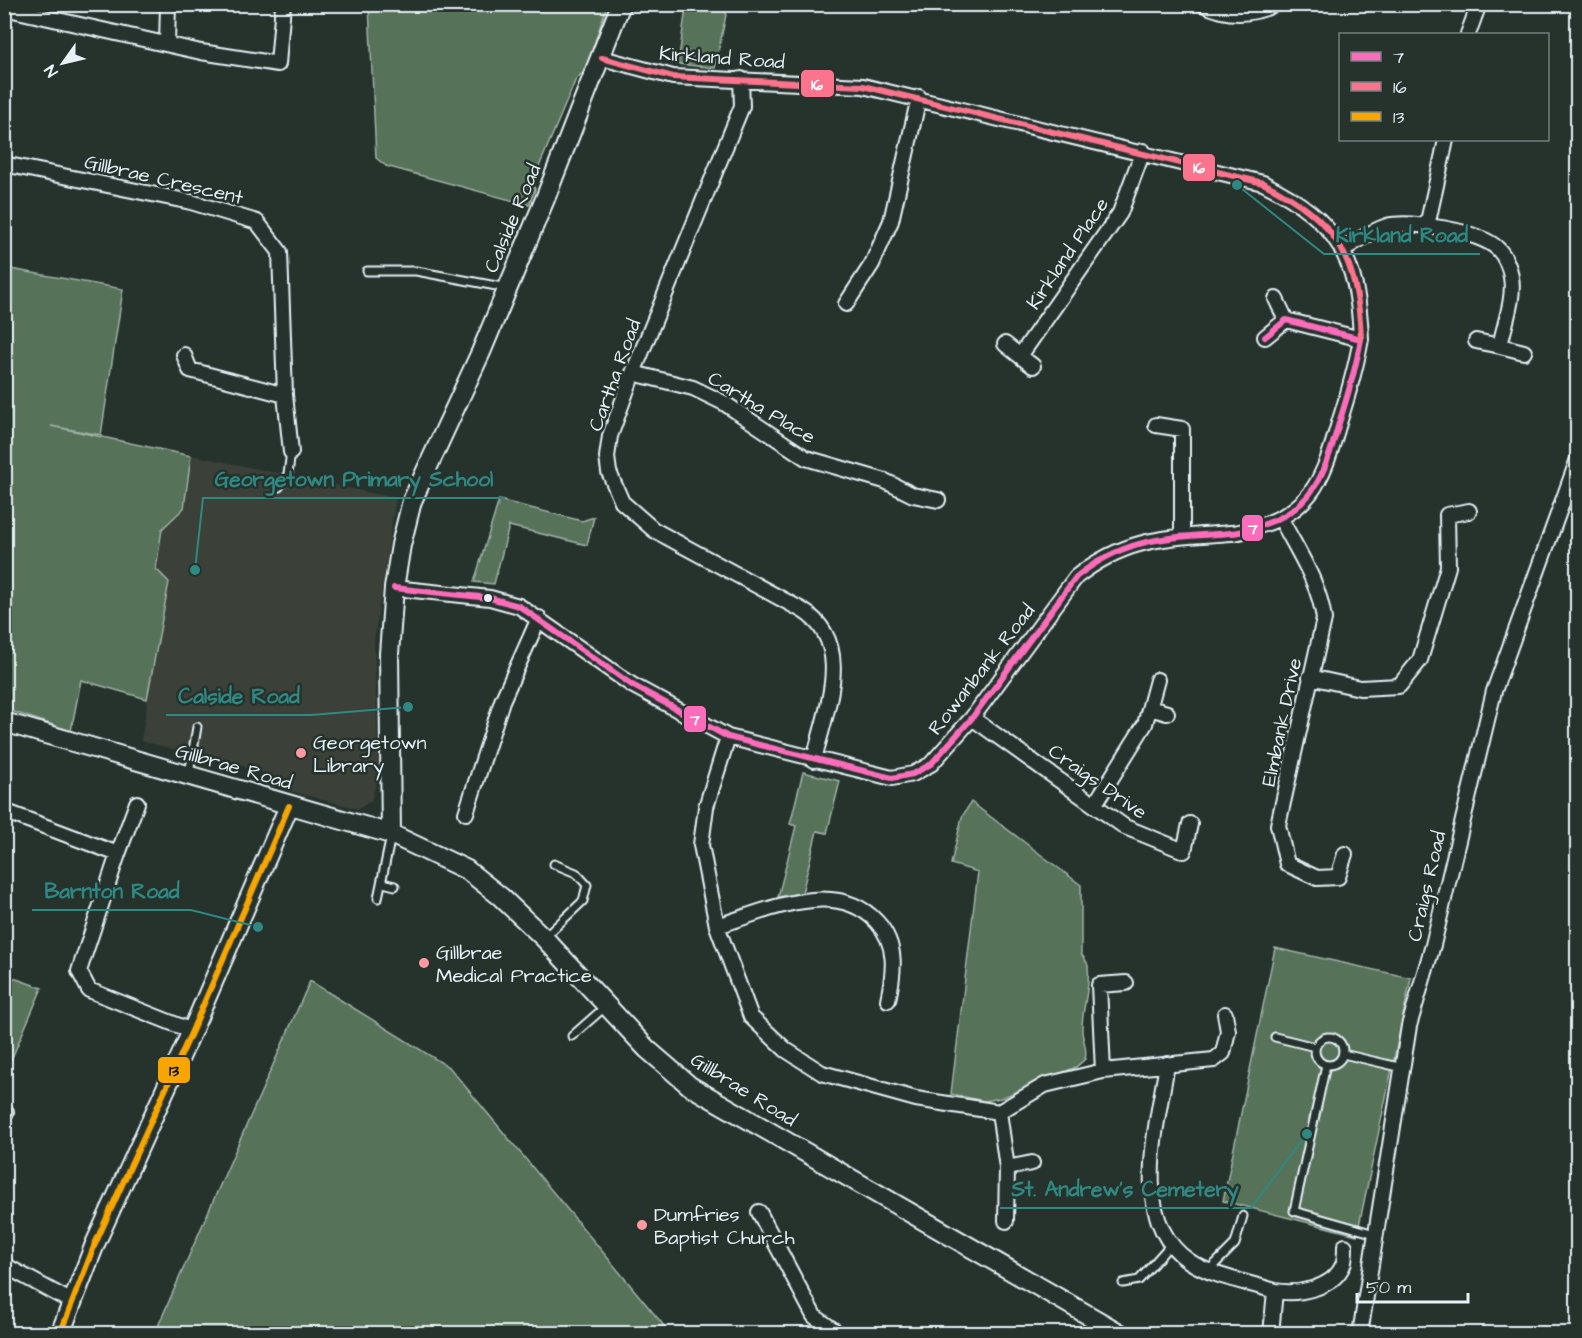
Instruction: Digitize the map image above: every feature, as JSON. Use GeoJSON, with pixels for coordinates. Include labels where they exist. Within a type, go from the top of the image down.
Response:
{"type":"FeatureCollection","features":[{"type":"Feature","properties":{"kind":"street"},"geometry":{"type":"LineString","coordinates":[[166,44],[168,4]]}},
{"type":"Feature","properties":{"kind":"street"},"geometry":{"type":"LineString","coordinates":[[12,8],[201,52],[278,64],[283,4]]}},
{"type":"Feature","properties":{"kind":"street","name":"Calside Road"},"geometry":{"type":"LineString","coordinates":[[391,834],[389,654],[394,588],[401,545],[412,501],[508,288],[602,58],[621,4]]}},
{"type":"Feature","properties":{"kind":"street"},"geometry":{"type":"LineString","coordinates":[[1203,4],[1221,12],[1243,14],[1275,4]]}},
{"type":"Feature","properties":{"kind":"street"},"geometry":{"type":"LineString","coordinates":[[1468,33],[1479,4]]}},
{"type":"Feature","properties":{"kind":"street","name":"Kirkland Road"},"geometry":{"type":"LineString","coordinates":[[602,58],[673,77],[863,86],[1143,151],[1271,186],[1304,206],[1322,223],[1342,250],[1356,282],[1361,339]]}},
{"type":"Feature","properties":{"kind":"street","name":"Cartha Road"},"geometry":{"type":"LineString","coordinates":[[741,79],[742,106],[633,373],[610,436],[607,458],[609,472],[622,502],[654,530],[802,610],[815,618],[826,632],[833,651],[835,667],[814,760]]}},
{"type":"Feature","properties":{"kind":"street"},"geometry":{"type":"LineString","coordinates":[[846,303],[872,264],[891,221],[919,98]]}},
{"type":"Feature","properties":{"kind":"street"},"geometry":{"type":"LineString","coordinates":[[1427,226],[1446,141]]}},
{"type":"Feature","properties":{"kind":"street","name":"Kirkland Place"},"geometry":{"type":"LineString","coordinates":[[1020,356],[1120,213],[1143,151]]}},
{"type":"Feature","properties":{"kind":"street","name":"Gillbrae Crescent"},"geometry":{"type":"LineString","coordinates":[[4,164],[191,202],[257,222],[280,252],[285,395],[291,452]]}},
{"type":"Feature","properties":{"kind":"street"},"geometry":{"type":"LineString","coordinates":[[1342,250],[1387,226],[1403,224],[1427,226],[1486,240],[1498,249],[1512,278],[1500,346]]}},
{"type":"Feature","properties":{"kind":"street"},"geometry":{"type":"LineString","coordinates":[[1276,299],[1286,320]]}},
{"type":"Feature","properties":{"kind":"street"},"geometry":{"type":"LineString","coordinates":[[1286,320],[1361,339]]}},
{"type":"Feature","properties":{"kind":"street"},"geometry":{"type":"LineString","coordinates":[[1265,337],[1286,320]]}},
{"type":"Feature","properties":{"kind":"street","name":"Rowanbank Road"},"geometry":{"type":"LineString","coordinates":[[394,588],[490,598],[519,606],[632,686],[728,737],[892,778],[913,774],[931,764],[972,718],[1076,577],[1096,561],[1123,547],[1182,536],[1234,533],[1281,519],[1305,501],[1317,485],[1327,463],[1356,365],[1361,339]]}},
{"type":"Feature","properties":{"kind":"street"},"geometry":{"type":"LineString","coordinates":[[1476,341],[1524,352]]}},
{"type":"Feature","properties":{"kind":"street"},"geometry":{"type":"LineString","coordinates":[[1005,344],[1033,366]]}},
{"type":"Feature","properties":{"kind":"street"},"geometry":{"type":"LineString","coordinates":[[184,355],[190,370],[285,395]]}},
{"type":"Feature","properties":{"kind":"street","name":"Cartha Place"},"geometry":{"type":"LineString","coordinates":[[633,373],[693,388],[724,403],[806,458],[885,481],[913,495],[938,500]]}},
{"type":"Feature","properties":{"kind":"street"},"geometry":{"type":"LineString","coordinates":[[1156,425],[1182,429],[1182,536]]}},
{"type":"Feature","properties":{"kind":"street","name":"Craigs Road"},"geometry":{"type":"LineString","coordinates":[[1360,1334],[1409,1026],[1433,945],[1494,691],[1578,459]]}},
{"type":"Feature","properties":{"kind":"street"},"geometry":{"type":"LineString","coordinates":[[1310,677],[1360,688],[1399,686],[1420,660],[1448,567],[1447,515],[1469,512]]}},
{"type":"Feature","properties":{"kind":"street","name":"Elmbank Drive"},"geometry":{"type":"LineString","coordinates":[[1281,519],[1321,599],[1324,619],[1278,825],[1287,864],[1317,878],[1338,877],[1345,854]]}},
{"type":"Feature","properties":{"kind":"street"},"geometry":{"type":"LineString","coordinates":[[466,813],[502,700],[539,618]]}},
{"type":"Feature","properties":{"kind":"street"},"geometry":{"type":"LineString","coordinates":[[1095,804],[1145,724],[1158,680]]}},
{"type":"Feature","properties":{"kind":"street"},"geometry":{"type":"LineString","coordinates":[[1150,708],[1167,713]]}},
{"type":"Feature","properties":{"kind":"street","name":"Craigs Drive"},"geometry":{"type":"LineString","coordinates":[[972,718],[1125,827],[1184,851],[1190,824]]}},
{"type":"Feature","properties":{"kind":"street","name":"Gillbrae Road"},"geometry":{"type":"LineString","coordinates":[[4,722],[391,834],[467,870],[501,897],[544,938],[647,1049],[690,1086],[1121,1334]]}},
{"type":"Feature","properties":{"kind":"street"},"geometry":{"type":"LineString","coordinates":[[728,737],[706,807],[701,845],[717,926],[752,1017],[786,1050],[822,1073],[916,1100],[999,1112],[1044,1086],[1103,1071],[1214,1060],[1223,1053],[1228,1031],[1225,1014]]}},
{"type":"Feature","properties":{"kind":"street"},"geometry":{"type":"LineString","coordinates":[[137,803],[78,971],[89,990],[192,1031]]}},
{"type":"Feature","properties":{"kind":"street"},"geometry":{"type":"LineString","coordinates":[[60,1334],[95,1244],[192,1031],[289,806]]}},
{"type":"Feature","properties":{"kind":"street"},"geometry":{"type":"LineString","coordinates":[[4,811],[118,854]]}},
{"type":"Feature","properties":{"kind":"street"},"geometry":{"type":"LineString","coordinates":[[717,926],[780,906],[839,900],[853,904],[868,912],[881,926],[891,947],[895,970],[888,1000]]}},
{"type":"Feature","properties":{"kind":"street"},"geometry":{"type":"LineString","coordinates":[[1103,1071],[1099,985],[1126,983]]}},
{"type":"Feature","properties":{"kind":"street"},"geometry":{"type":"LineString","coordinates":[[1167,1064],[1150,1182],[1159,1222],[1171,1244],[1190,1261],[1292,1295],[1336,1277],[1344,1264],[1345,1246]]}},
{"type":"Feature","properties":{"kind":"street"},"geometry":{"type":"LineString","coordinates":[[999,1112],[1007,1168],[1006,1221]]}},
{"type":"Feature","properties":{"kind":"street"},"geometry":{"type":"LineString","coordinates":[[1007,1168],[1032,1163]]}},
{"type":"Feature","properties":{"kind":"street"},"geometry":{"type":"LineString","coordinates":[[759,1212],[814,1316],[839,1334]]}},
{"type":"Feature","properties":{"kind":"street"},"geometry":{"type":"LineString","coordinates":[[4,1265],[72,1302]]}},
{"type":"Feature","properties":{"kind":"street"},"geometry":{"type":"LineString","coordinates":[[1271,1334],[1275,1291]]}},
{"type":"Feature","properties":{"kind":"lane"},"geometry":{"type":"LineString","coordinates":[[367,271],[416,271],[508,288]]}},
{"type":"Feature","properties":{"kind":"lane"},"geometry":{"type":"LineString","coordinates":[[279,487],[288,474],[291,452]]}},
{"type":"Feature","properties":{"kind":"lane"},"geometry":{"type":"LineString","coordinates":[[189,776],[197,727]]}},
{"type":"Feature","properties":{"kind":"lane"},"geometry":{"type":"LineString","coordinates":[[378,898],[383,883],[391,834]]}},
{"type":"Feature","properties":{"kind":"lane"},"geometry":{"type":"LineString","coordinates":[[544,938],[583,901],[587,885],[576,873],[554,864]]}},
{"type":"Feature","properties":{"kind":"lane"},"geometry":{"type":"LineString","coordinates":[[383,883],[395,886]]}},
{"type":"Feature","properties":{"kind":"lane"},"geometry":{"type":"LineString","coordinates":[[572,1036],[607,1005]]}},
{"type":"Feature","properties":{"kind":"lane"},"geometry":{"type":"LineString","coordinates":[[1329,1036],[1341,1044],[1343,1054],[1338,1061],[1326,1065],[1318,1060],[1315,1047],[1320,1039],[1329,1036]]}},
{"type":"Feature","properties":{"kind":"lane"},"geometry":{"type":"LineString","coordinates":[[1275,1037],[1315,1047]]}},
{"type":"Feature","properties":{"kind":"lane"},"geometry":{"type":"LineString","coordinates":[[1343,1054],[1403,1068]]}},
{"type":"Feature","properties":{"kind":"lane"},"geometry":{"type":"LineString","coordinates":[[1326,1065],[1294,1211],[1375,1234]]}},
{"type":"Feature","properties":{"kind":"lane"},"geometry":{"type":"LineString","coordinates":[[1209,1269],[1235,1244],[1243,1216]]}},
{"type":"Feature","properties":{"kind":"lane"},"geometry":{"type":"LineString","coordinates":[[1123,1282],[1139,1281],[1171,1244]]}},
{"type":"Feature","properties":{"kind":"shaded area"},"geometry":{"type":"Polygon","coordinates":[[[5,416],[396,498],[374,641],[379,773],[371,801],[358,809],[289,791],[290,782],[236,764],[141,741],[148,699],[81,680],[71,731],[5,709],[5,416]]]}},
{"type":"Feature","properties":{"kind":"green space"},"geometry":{"type":"Polygon","coordinates":[[[369,5],[607,5],[586,70],[576,79],[533,181],[535,190],[529,205],[386,166],[376,158],[369,5]]]}},
{"type":"Feature","properties":{"kind":"green space"},"geometry":{"type":"Polygon","coordinates":[[[709,5],[728,5],[715,68],[678,64],[686,8],[708,12],[709,5]]]}},
{"type":"Feature","properties":{"kind":"green space"},"geometry":{"type":"Polygon","coordinates":[[[5,268],[123,289],[101,435],[51,426],[191,456],[184,508],[162,529],[156,569],[169,582],[147,699],[81,680],[71,731],[5,709],[5,268]]]}},
{"type":"Feature","properties":{"kind":"green space"},"geometry":{"type":"Polygon","coordinates":[[[499,500],[582,521],[594,517],[587,545],[509,526],[494,584],[474,582],[499,500]]]}},
{"type":"Feature","properties":{"kind":"green space"},"geometry":{"type":"Polygon","coordinates":[[[803,772],[840,781],[827,833],[817,831],[802,893],[778,897],[796,826],[790,824],[803,772]]]}},
{"type":"Feature","properties":{"kind":"green space"},"geometry":{"type":"Polygon","coordinates":[[[971,802],[1081,885],[1081,954],[1088,964],[1089,974],[1082,1023],[1085,1059],[1076,1067],[1001,1098],[984,1101],[951,1094],[978,872],[951,864],[962,817],[971,802]]]}},
{"type":"Feature","properties":{"kind":"green space"},"geometry":{"type":"Polygon","coordinates":[[[1275,948],[1411,978],[1357,1235],[1223,1201],[1275,948]]]}},
{"type":"Feature","properties":{"kind":"green space"},"geometry":{"type":"Polygon","coordinates":[[[4,975],[42,988],[5,1074],[4,975]]]}},
{"type":"Feature","properties":{"kind":"green space"},"geometry":{"type":"Polygon","coordinates":[[[310,981],[450,1068],[670,1333],[155,1333],[310,981]]]}},
{"type":"Feature","properties":{"kind":"transit line","name":"16"},"geometry":{"type":"LineString","coordinates":[[602,58],[673,77],[863,86],[1263,183],[1309,211],[1326,227],[1339,244],[1355,285],[1361,339]]}},
{"type":"Feature","properties":{"kind":"transit line","name":"7"},"geometry":{"type":"LineString","coordinates":[[394,588],[490,598],[519,606],[632,685],[728,737],[892,778],[913,774],[931,764],[972,718],[1076,577],[1095,564],[1131,546],[1168,538],[1235,533],[1246,530],[1280,518],[1306,498],[1315,486],[1329,457],[1361,339],[1286,320],[1265,337]]}},
{"type":"Feature","properties":{"kind":"transit line","name":"13"},"geometry":{"type":"LineString","coordinates":[[60,1334],[95,1244],[192,1031],[289,806]]}},
{"type":"Feature","properties":{"kind":"place","name":"Kirkland Road"},"geometry":{"type":"Point","coordinates":[1237,185]}},
{"type":"Feature","properties":{"kind":"place","name":"Georgetown Primary School"},"geometry":{"type":"Point","coordinates":[195,570]}},
{"type":"Feature","properties":{"kind":"place","name":"Calside Road"},"geometry":{"type":"Point","coordinates":[408,707]}},
{"type":"Feature","properties":{"kind":"place","name":"Georgetown Library"},"geometry":{"type":"Point","coordinates":[301,753]}},
{"type":"Feature","properties":{"kind":"place","name":"Barnton Road"},"geometry":{"type":"Point","coordinates":[258,927]}},
{"type":"Feature","properties":{"kind":"place","name":"Gillbrae Medical Practice"},"geometry":{"type":"Point","coordinates":[424,963]}},
{"type":"Feature","properties":{"kind":"place","name":"St. Andrew's Cemetery"},"geometry":{"type":"Point","coordinates":[1307,1134]}},
{"type":"Feature","properties":{"kind":"place","name":"Dumfries Baptist Church"},"geometry":{"type":"Point","coordinates":[642,1225]}}]}
